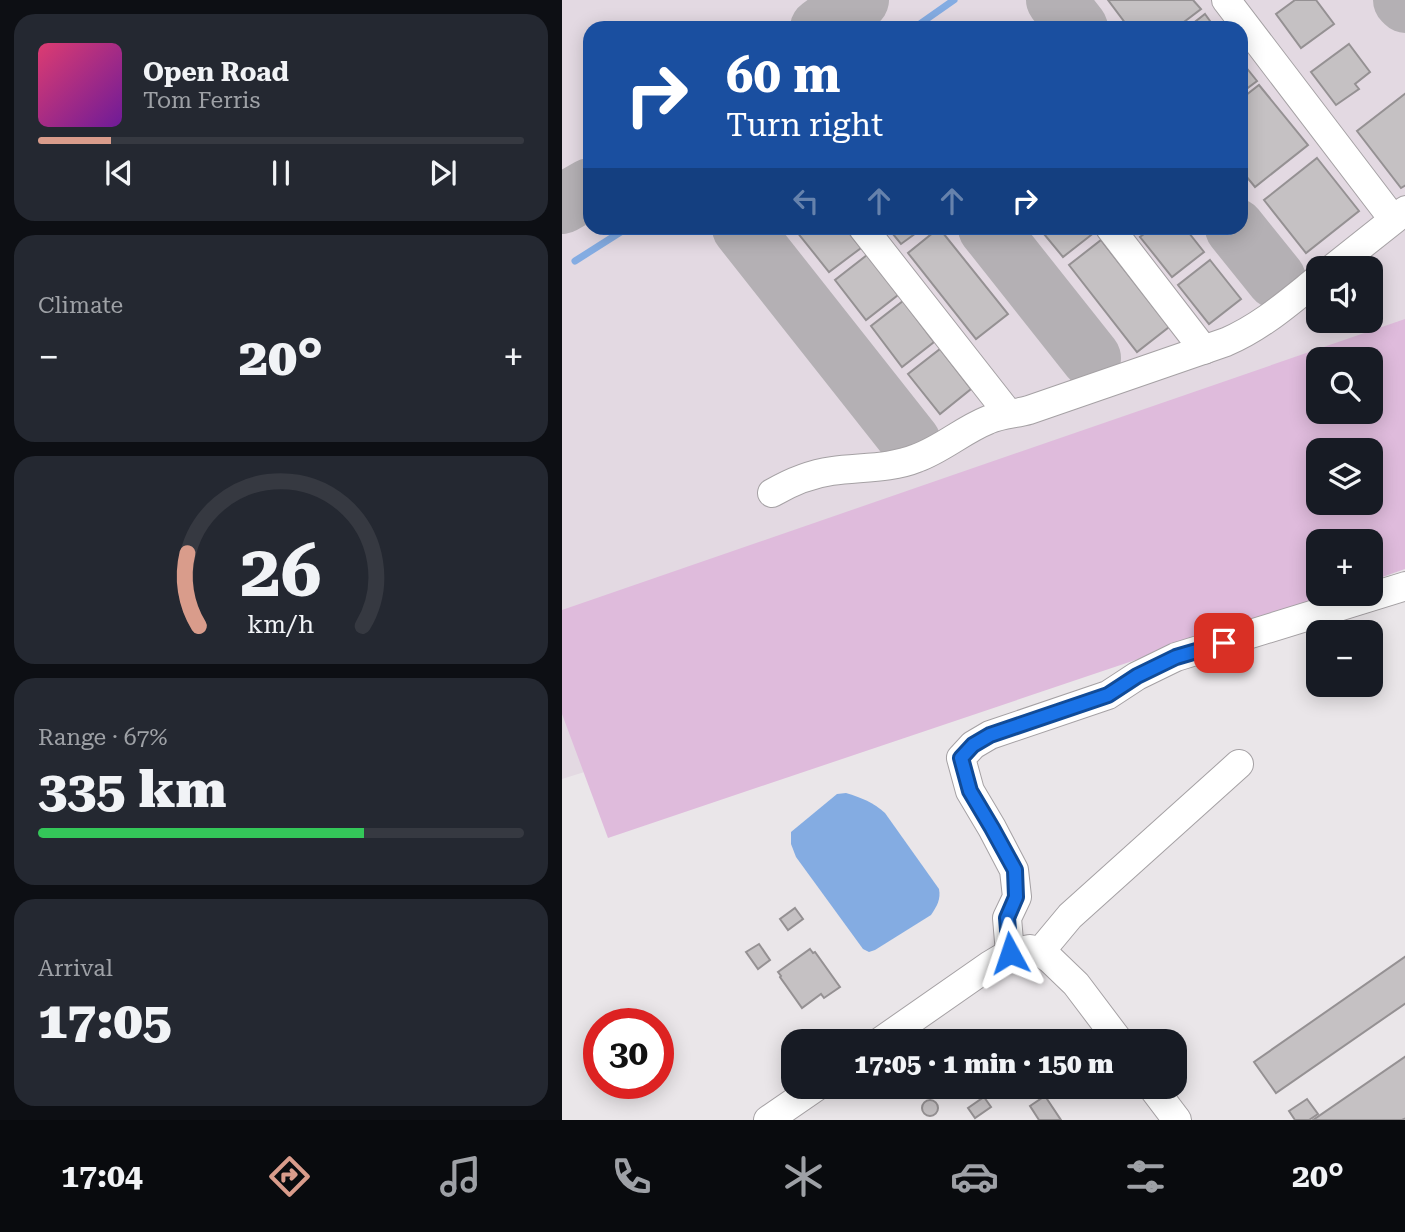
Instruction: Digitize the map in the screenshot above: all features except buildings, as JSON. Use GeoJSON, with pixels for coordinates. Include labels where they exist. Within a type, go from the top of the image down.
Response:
{"type":"FeatureCollection","features":[{"type":"Feature","properties":{"kind":"street"},"geometry":{"type":"LineString","coordinates":[[1226,0],[1243,21]]}},
{"type":"Feature","properties":{"kind":"street"},"geometry":{"type":"LineString","coordinates":[[1248,27],[1399,215],[1348,256]]}},
{"type":"Feature","properties":{"kind":"street"},"geometry":{"type":"LineString","coordinates":[[868,235],[1008,413]]}},
{"type":"Feature","properties":{"kind":"street"},"geometry":{"type":"LineString","coordinates":[[1115,235],[1204,350]]}},
{"type":"Feature","properties":{"kind":"street"},"geometry":{"type":"LineString","coordinates":[[772,493],[790,483],[814,475],[917,458],[984,421],[1029,410],[1204,350],[1249,332],[1306,289]]}},
{"type":"Feature","properties":{"kind":"street"},"geometry":{"type":"LineString","coordinates":[[1110,1029],[1060,967],[1027,952],[1007,918],[1016,897],[1015,870],[970,791],[961,758],[973,745],[990,735],[1108,695],[1137,676],[1176,657],[1405,586]]}},
{"type":"Feature","properties":{"kind":"street"},"geometry":{"type":"LineString","coordinates":[[898,1029],[990,964],[1027,952],[1055,933],[1078,908],[1239,764]]}},
{"type":"Feature","properties":{"kind":"street"},"geometry":{"type":"LineString","coordinates":[[768,1120],[799,1099]]}},
{"type":"Feature","properties":{"kind":"street"},"geometry":{"type":"LineString","coordinates":[[1161,1099],[1177,1120]]}},
{"type":"Feature","properties":{"kind":"shaded area"},"geometry":{"type":"Polygon","coordinates":[[[562,0],[1405,0],[1405,515],[1358,529],[1306,529],[1306,547],[562,779],[562,0]]]}},
{"type":"Feature","properties":{"kind":"shaded area"},"geometry":{"type":"Polygon","coordinates":[[[1405,319],[1405,569],[1383,577],[1383,529],[1306,529],[1306,602],[608,838],[562,714],[562,610],[1306,353],[1306,424],[1383,424],[1383,347],[1324,347],[1364,333],[1383,333],[1383,327],[1405,319]]]}},
{"type":"Feature","properties":{"kind":"water"},"geometry":{"type":"Polygon","coordinates":[[[846,793],[867,801],[885,813],[939,889],[938,902],[931,915],[869,952],[863,949],[796,857],[791,844],[791,832],[837,794],[846,793]]]}},
{"type":"Feature","properties":{"kind":"waterway"},"geometry":{"type":"LineString","coordinates":[[924,21],[954,0]]}},
{"type":"Feature","properties":{"kind":"waterway"},"geometry":{"type":"LineString","coordinates":[[575,261],[616,235]]}},
{"type":"Feature","properties":{"kind":"taxiway"},"geometry":{"type":"LineString","coordinates":[[830,21],[859,0]]}},
{"type":"Feature","properties":{"kind":"taxiway"},"geometry":{"type":"LineString","coordinates":[[1056,0],[1072,21]]}},
{"type":"Feature","properties":{"kind":"taxiway"},"geometry":{"type":"LineString","coordinates":[[1403,0],[1406,3]]}},
{"type":"Feature","properties":{"kind":"taxiway"},"geometry":{"type":"LineString","coordinates":[[562,204],[583,192]]}},
{"type":"Feature","properties":{"kind":"taxiway"},"geometry":{"type":"LineString","coordinates":[[748,235],[911,442]]}},
{"type":"Feature","properties":{"kind":"taxiway"},"geometry":{"type":"LineString","coordinates":[[994,235],[1091,358]]}},
{"type":"Feature","properties":{"kind":"taxiway"},"geometry":{"type":"LineString","coordinates":[[1241,235],[1276,279]]}},
{"type":"Feature","properties":{"kind":"route"},"geometry":{"type":"LineString","coordinates":[[1010,953],[1007,918],[1016,897],[1015,870],[970,791],[961,758],[973,745],[990,735],[1108,695],[1137,676],[1176,657],[1224,643]]}}]}
